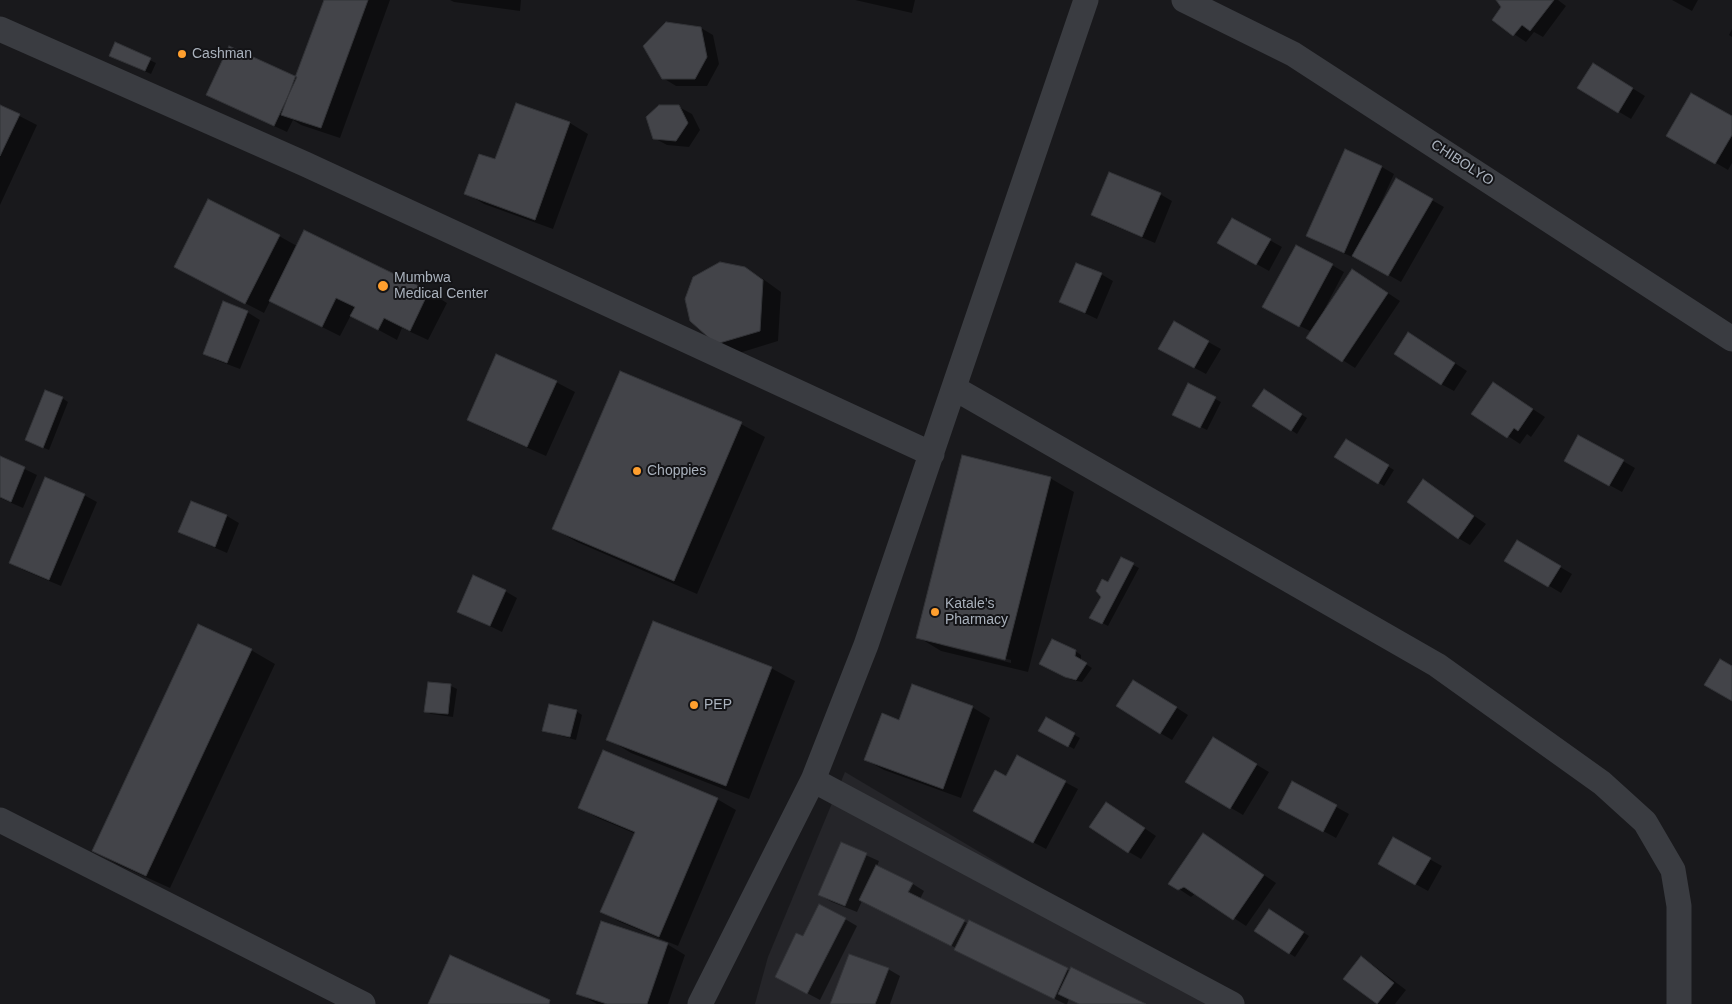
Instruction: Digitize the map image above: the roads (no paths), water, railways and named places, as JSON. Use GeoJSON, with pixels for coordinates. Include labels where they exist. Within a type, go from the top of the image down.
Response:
{"type":"FeatureCollection","features":[{"type":"Feature","properties":{"kind":"street"},"geometry":{"type":"LineString","coordinates":[[700,1004],[813,780],[866,645],[1086,0]]}},
{"type":"Feature","properties":{"kind":"street","name":"CHIBOLYO"},"geometry":{"type":"LineString","coordinates":[[1184,0],[1293,54],[1732,339]]}},
{"type":"Feature","properties":{"kind":"street"},"geometry":{"type":"LineString","coordinates":[[0,29],[305,164],[932,454]]}},
{"type":"Feature","properties":{"kind":"street"},"geometry":{"type":"LineString","coordinates":[[954,388],[1437,665],[1602,783],[1645,822],[1672,870],[1679,906],[1679,1004]]}},
{"type":"Feature","properties":{"kind":"street"},"geometry":{"type":"LineString","coordinates":[[813,780],[1232,1004]]}},
{"type":"Feature","properties":{"kind":"street"},"geometry":{"type":"LineString","coordinates":[[0,820],[363,1004]]}},
{"type":"Feature","properties":{"kind":"place","name":"Cashman"},"geometry":{"type":"Point","coordinates":[182,54]}},
{"type":"Feature","properties":{"kind":"place","name":"Mumbwa Medical Center"},"geometry":{"type":"Point","coordinates":[383,286]}},
{"type":"Feature","properties":{"kind":"place","name":"Choppies"},"geometry":{"type":"Point","coordinates":[637,471]}},
{"type":"Feature","properties":{"kind":"place","name":"Katale’s Pharmacy"},"geometry":{"type":"Point","coordinates":[935,612]}},
{"type":"Feature","properties":{"kind":"place","name":"PEP"},"geometry":{"type":"Point","coordinates":[694,705]}}]}
